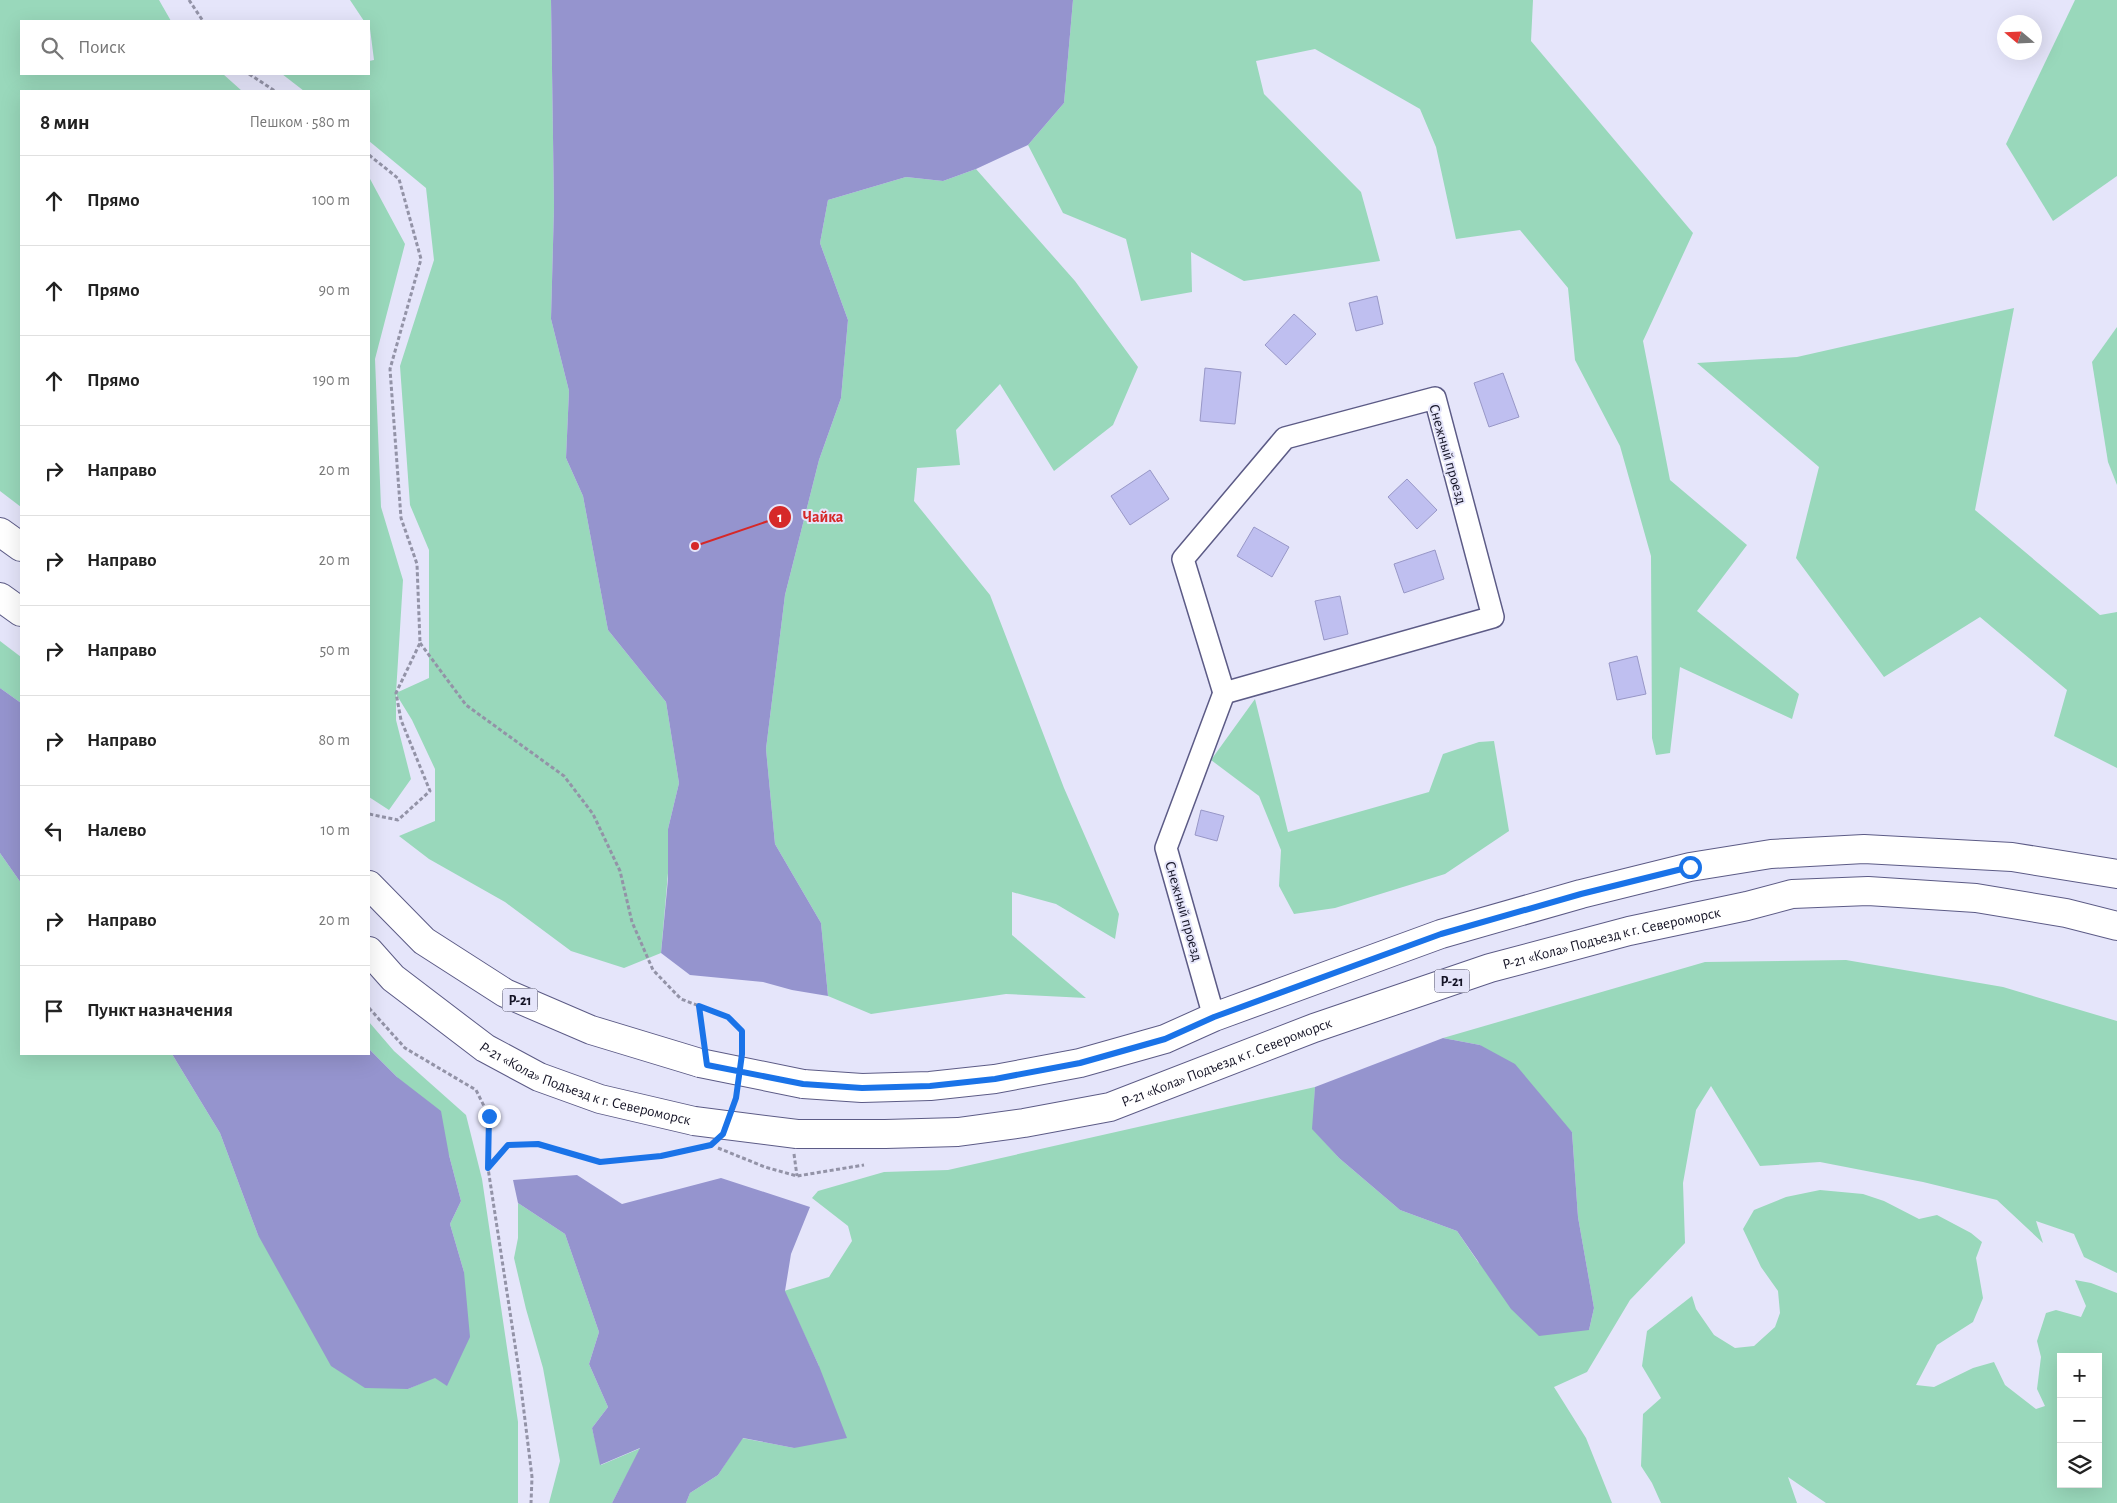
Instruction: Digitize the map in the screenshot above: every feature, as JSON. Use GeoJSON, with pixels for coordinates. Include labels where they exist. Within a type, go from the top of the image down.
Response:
{"type":"FeatureCollection","features":[{"type":"Feature","properties":{"kind":"main road"},"geometry":{"type":"LineString","coordinates":[[0,532],[20,546]]}},
{"type":"Feature","properties":{"kind":"main road"},"geometry":{"type":"LineString","coordinates":[[0,597],[20,611]]}},
{"type":"Feature","properties":{"kind":"main road","name":"Р-21"},"geometry":{"type":"LineString","coordinates":[[370,887],[424,941],[504,993],[591,1030],[704,1064],[803,1084],[862,1088],[930,1086],[995,1079],[1090,1060],[1165,1039],[1214,1017],[1441,934],[1581,894],[1690,867],[1771,854],[1864,849],[2012,856],[2117,874]]}},
{"type":"Feature","properties":{"kind":"main road","name":"Р-21 «Кола» Подъезд к г. Североморск"},"geometry":{"type":"LineString","coordinates":[[370,952],[393,978],[485,1048],[539,1078],[600,1099],[694,1121],[797,1134],[885,1134],[958,1132],[1024,1124],[1110,1107],[1314,1028],[1490,968],[1629,931],[1747,906],[1792,894],[1868,891],[1976,898],[2066,913],[2117,926]]}},
{"type":"Feature","properties":{"kind":"street","name":"Снежный проезд"},"geometry":{"type":"LineString","coordinates":[[1214,1017],[1166,848],[1224,693],[1183,559],[1285,438],[1434,398],[1493,617],[1224,693]]}},
{"type":"Feature","properties":{"kind":"path"},"geometry":{"type":"LineString","coordinates":[[190,0],[202,20]]}},
{"type":"Feature","properties":{"kind":"path"},"geometry":{"type":"LineString","coordinates":[[251,75],[273,90]]}},
{"type":"Feature","properties":{"kind":"path"},"geometry":{"type":"LineString","coordinates":[[370,157],[399,179],[421,259],[390,370],[401,518],[417,564],[420,642],[396,693],[401,720],[430,791],[398,820],[370,814]]}},
{"type":"Feature","properties":{"kind":"path"},"geometry":{"type":"LineString","coordinates":[[420,642],[466,706],[564,776],[593,814],[620,871],[632,922],[653,970],[681,999],[728,1017],[742,1031],[742,1054]]}},
{"type":"Feature","properties":{"kind":"path"},"geometry":{"type":"LineString","coordinates":[[699,1006],[704,1064]]}},
{"type":"Feature","properties":{"kind":"path"},"geometry":{"type":"LineString","coordinates":[[370,1009],[405,1048],[476,1090],[489,1116],[488,1168],[519,1371],[532,1478],[531,1503]]}},
{"type":"Feature","properties":{"kind":"path"},"geometry":{"type":"LineString","coordinates":[[733,1107],[738,1089]]}},
{"type":"Feature","properties":{"kind":"path"},"geometry":{"type":"LineString","coordinates":[[488,1168],[508,1145],[538,1144],[600,1162],[661,1156],[711,1145],[765,1167],[798,1176],[864,1165]]}},
{"type":"Feature","properties":{"kind":"green space"},"geometry":{"type":"Polygon","coordinates":[[[0,0],[159,0],[170,20],[20,20],[20,75],[224,75],[241,90],[20,90],[20,506],[0,491],[0,0]]]}},
{"type":"Feature","properties":{"kind":"green space"},"geometry":{"type":"Polygon","coordinates":[[[350,0],[551,0],[554,207],[551,319],[569,391],[566,458],[583,496],[608,630],[666,702],[679,783],[668,829],[668,873],[661,953],[624,968],[571,951],[505,902],[429,859],[399,836],[435,821],[435,769],[412,720],[396,694],[396,720],[411,779],[389,810],[370,798],[370,179],[405,244],[375,359],[381,507],[403,580],[396,693],[429,678],[429,550],[410,505],[400,366],[434,260],[426,188],[370,142],[370,90],[303,90],[283,75],[370,75],[370,61],[374,60],[370,20],[363,20],[350,0]]]}},
{"type":"Feature","properties":{"kind":"green space"},"geometry":{"type":"Polygon","coordinates":[[[1073,0],[1533,0],[1531,41],[1693,233],[1643,341],[1670,480],[1747,545],[1697,611],[1799,694],[1792,719],[1680,667],[1670,753],[1656,755],[1652,738],[1651,556],[1620,446],[1575,360],[1568,288],[1520,230],[1456,239],[1436,147],[1420,109],[1315,49],[1256,61],[1264,94],[1361,192],[1380,261],[1244,281],[1191,252],[1192,292],[1141,301],[1126,239],[1063,213],[1028,145],[1064,103],[1073,0]]]}},
{"type":"Feature","properties":{"kind":"green space"},"geometry":{"type":"Polygon","coordinates":[[[2075,0],[2117,0],[2117,176],[2053,221],[2006,144],[2075,0]]]}},
{"type":"Feature","properties":{"kind":"green space"},"geometry":{"type":"Polygon","coordinates":[[[976,169],[1075,281],[1138,367],[1113,425],[1054,471],[1000,384],[956,430],[960,465],[917,468],[914,501],[990,595],[1064,788],[1119,914],[1115,939],[1056,904],[1012,892],[1012,935],[1086,998],[1006,994],[871,1014],[828,996],[821,923],[775,844],[766,749],[785,595],[819,460],[841,398],[848,320],[820,243],[828,200],[906,177],[943,181],[976,169]]]}},
{"type":"Feature","properties":{"kind":"green space"},"geometry":{"type":"Polygon","coordinates":[[[2014,308],[1975,510],[2100,615],[2117,612],[2117,768],[2054,736],[2067,690],[1980,617],[1884,677],[1796,558],[1819,467],[1697,363],[1797,357],[2014,308]]]}},
{"type":"Feature","properties":{"kind":"green space"},"geometry":{"type":"Polygon","coordinates":[[[2117,327],[2117,485],[2108,462],[2092,362],[2117,327]]]}},
{"type":"Feature","properties":{"kind":"green space"},"geometry":{"type":"Polygon","coordinates":[[[0,641],[20,656],[20,702],[0,688],[0,641]]]}},
{"type":"Feature","properties":{"kind":"green space"},"geometry":{"type":"Polygon","coordinates":[[[1255,699],[1288,832],[1429,792],[1443,754],[1479,742],[1494,741],[1509,831],[1445,874],[1335,908],[1294,914],[1279,886],[1281,850],[1259,796],[1211,760],[1255,699]]]}},
{"type":"Feature","properties":{"kind":"green space"},"geometry":{"type":"Polygon","coordinates":[[[0,853],[20,882],[20,1055],[173,1055],[220,1133],[258,1235],[408,1389],[435,1377],[464,1272],[450,1224],[461,1201],[449,1155],[397,1077],[370,1050],[370,1023],[394,1051],[466,1115],[482,1179],[518,1422],[518,1503],[0,1503],[0,853]]]}},
{"type":"Feature","properties":{"kind":"green space"},"geometry":{"type":"Polygon","coordinates":[[[1846,960],[2003,987],[2117,1021],[2117,1273],[2084,1257],[2074,1234],[2036,1221],[2043,1243],[1997,1200],[1923,1182],[1820,1162],[1760,1166],[1711,1086],[1696,1110],[1683,1183],[1685,1243],[1630,1300],[1587,1372],[1554,1387],[1586,1438],[1612,1503],[686,1503],[690,1493],[718,1475],[742,1438],[794,1448],[819,1366],[784,1291],[829,1277],[852,1241],[848,1226],[812,1198],[818,1191],[884,1172],[948,1170],[1315,1087],[1313,1129],[1339,1158],[1400,1210],[1457,1231],[1478,1262],[1589,1330],[1594,1308],[1578,1217],[1572,1132],[1480,1045],[1443,1038],[1705,962],[1846,960]]]}},
{"type":"Feature","properties":{"kind":"green space"},"geometry":{"type":"Polygon","coordinates":[[[1820,1190],[1863,1194],[1884,1201],[1919,1219],[1937,1215],[1971,1233],[1982,1242],[1976,1258],[1983,1298],[1973,1322],[1937,1345],[1916,1385],[1934,1387],[1973,1368],[1994,1362],[2005,1385],[2036,1409],[2045,1406],[2037,1389],[2041,1357],[2037,1341],[2046,1313],[2056,1310],[2081,1317],[2086,1306],[2075,1280],[2091,1283],[2117,1293],[2117,1503],[1826,1503],[1788,1477],[1797,1503],[1661,1503],[1652,1483],[1641,1466],[1643,1414],[1661,1398],[1642,1366],[1647,1331],[1692,1296],[1696,1309],[1714,1335],[1735,1348],[1754,1346],[1775,1327],[1780,1313],[1778,1291],[1761,1267],[1743,1229],[1754,1210],[1786,1197],[1820,1190]]]}},
{"type":"Feature","properties":{"kind":"green space"},"geometry":{"type":"Polygon","coordinates":[[[518,1203],[565,1234],[599,1332],[589,1364],[608,1407],[592,1428],[601,1465],[641,1448],[612,1503],[549,1503],[560,1461],[543,1368],[514,1258],[518,1238],[518,1203]]]}},
{"type":"Feature","properties":{"kind":"water"},"geometry":{"type":"Polygon","coordinates":[[[551,0],[1073,0],[1064,103],[1028,145],[976,169],[943,181],[906,177],[828,200],[820,243],[848,320],[841,398],[819,460],[785,595],[766,749],[775,844],[821,923],[828,996],[792,990],[763,982],[690,975],[661,953],[668,879],[668,829],[679,783],[666,702],[608,630],[583,496],[566,458],[569,391],[551,319],[554,207],[551,0]]]}},
{"type":"Feature","properties":{"kind":"water"},"geometry":{"type":"Polygon","coordinates":[[[0,688],[20,702],[20,882],[0,853],[0,688]]]}},
{"type":"Feature","properties":{"kind":"water"},"geometry":{"type":"Polygon","coordinates":[[[1443,1038],[1480,1045],[1515,1064],[1572,1132],[1578,1217],[1594,1308],[1589,1330],[1539,1336],[1511,1309],[1457,1231],[1400,1210],[1339,1158],[1312,1129],[1315,1087],[1443,1038]]]}},
{"type":"Feature","properties":{"kind":"water"},"geometry":{"type":"Polygon","coordinates":[[[370,1050],[397,1077],[441,1111],[449,1155],[461,1201],[450,1224],[464,1272],[470,1337],[447,1386],[435,1378],[408,1389],[365,1388],[331,1366],[258,1235],[220,1133],[173,1055],[370,1055],[370,1050]]]}},
{"type":"Feature","properties":{"kind":"water"},"geometry":{"type":"Polygon","coordinates":[[[577,1175],[622,1204],[721,1178],[810,1207],[791,1254],[785,1291],[819,1366],[847,1438],[794,1448],[743,1438],[718,1475],[690,1493],[686,1503],[612,1503],[640,1448],[600,1465],[592,1428],[608,1407],[589,1364],[599,1332],[565,1234],[518,1203],[513,1180],[577,1175]]]}},
{"type":"Feature","properties":{"kind":"building"},"geometry":{"type":"Polygon","coordinates":[[[1377,296],[1383,324],[1356,331],[1349,303],[1377,296]]]}},
{"type":"Feature","properties":{"kind":"building"},"geometry":{"type":"Polygon","coordinates":[[[1294,314],[1316,334],[1286,365],[1265,345],[1294,314]]]}},
{"type":"Feature","properties":{"kind":"building"},"geometry":{"type":"Polygon","coordinates":[[[1205,368],[1241,372],[1235,424],[1200,421],[1205,368]]]}},
{"type":"Feature","properties":{"kind":"building"},"geometry":{"type":"Polygon","coordinates":[[[1503,373],[1519,417],[1489,427],[1474,383],[1503,373]]]}},
{"type":"Feature","properties":{"kind":"building"},"geometry":{"type":"Polygon","coordinates":[[[1150,470],[1169,499],[1130,525],[1111,496],[1150,470]]]}},
{"type":"Feature","properties":{"kind":"building"},"geometry":{"type":"Polygon","coordinates":[[[1407,479],[1437,510],[1417,529],[1388,497],[1407,479]]]}},
{"type":"Feature","properties":{"kind":"building"},"geometry":{"type":"Polygon","coordinates":[[[1254,527],[1289,547],[1272,577],[1237,556],[1254,527]]]}},
{"type":"Feature","properties":{"kind":"building"},"geometry":{"type":"Polygon","coordinates":[[[1435,550],[1444,579],[1404,593],[1394,564],[1435,550]]]}},
{"type":"Feature","properties":{"kind":"building"},"geometry":{"type":"Polygon","coordinates":[[[1340,596],[1348,634],[1324,640],[1315,601],[1340,596]]]}},
{"type":"Feature","properties":{"kind":"building"},"geometry":{"type":"Polygon","coordinates":[[[1637,656],[1646,694],[1617,700],[1609,663],[1637,656]]]}},
{"type":"Feature","properties":{"kind":"building"},"geometry":{"type":"Polygon","coordinates":[[[1201,810],[1224,816],[1217,841],[1195,835],[1201,810]]]}},
{"type":"Feature","properties":{"kind":"place","name":"Чайка"},"geometry":{"type":"Point","coordinates":[695,546]}},
{"type":"Feature","properties":{"kind":"route"},"geometry":{"type":"LineString","coordinates":[[489,1116],[488,1168],[508,1145],[538,1144],[600,1162],[661,1156],[711,1145],[723,1134],[736,1098],[742,1054],[742,1031],[728,1017],[699,1006],[707,1065],[803,1084],[862,1088],[930,1086],[995,1079],[1080,1063],[1165,1039],[1214,1017],[1441,934],[1581,894],[1690,867]]}}]}
